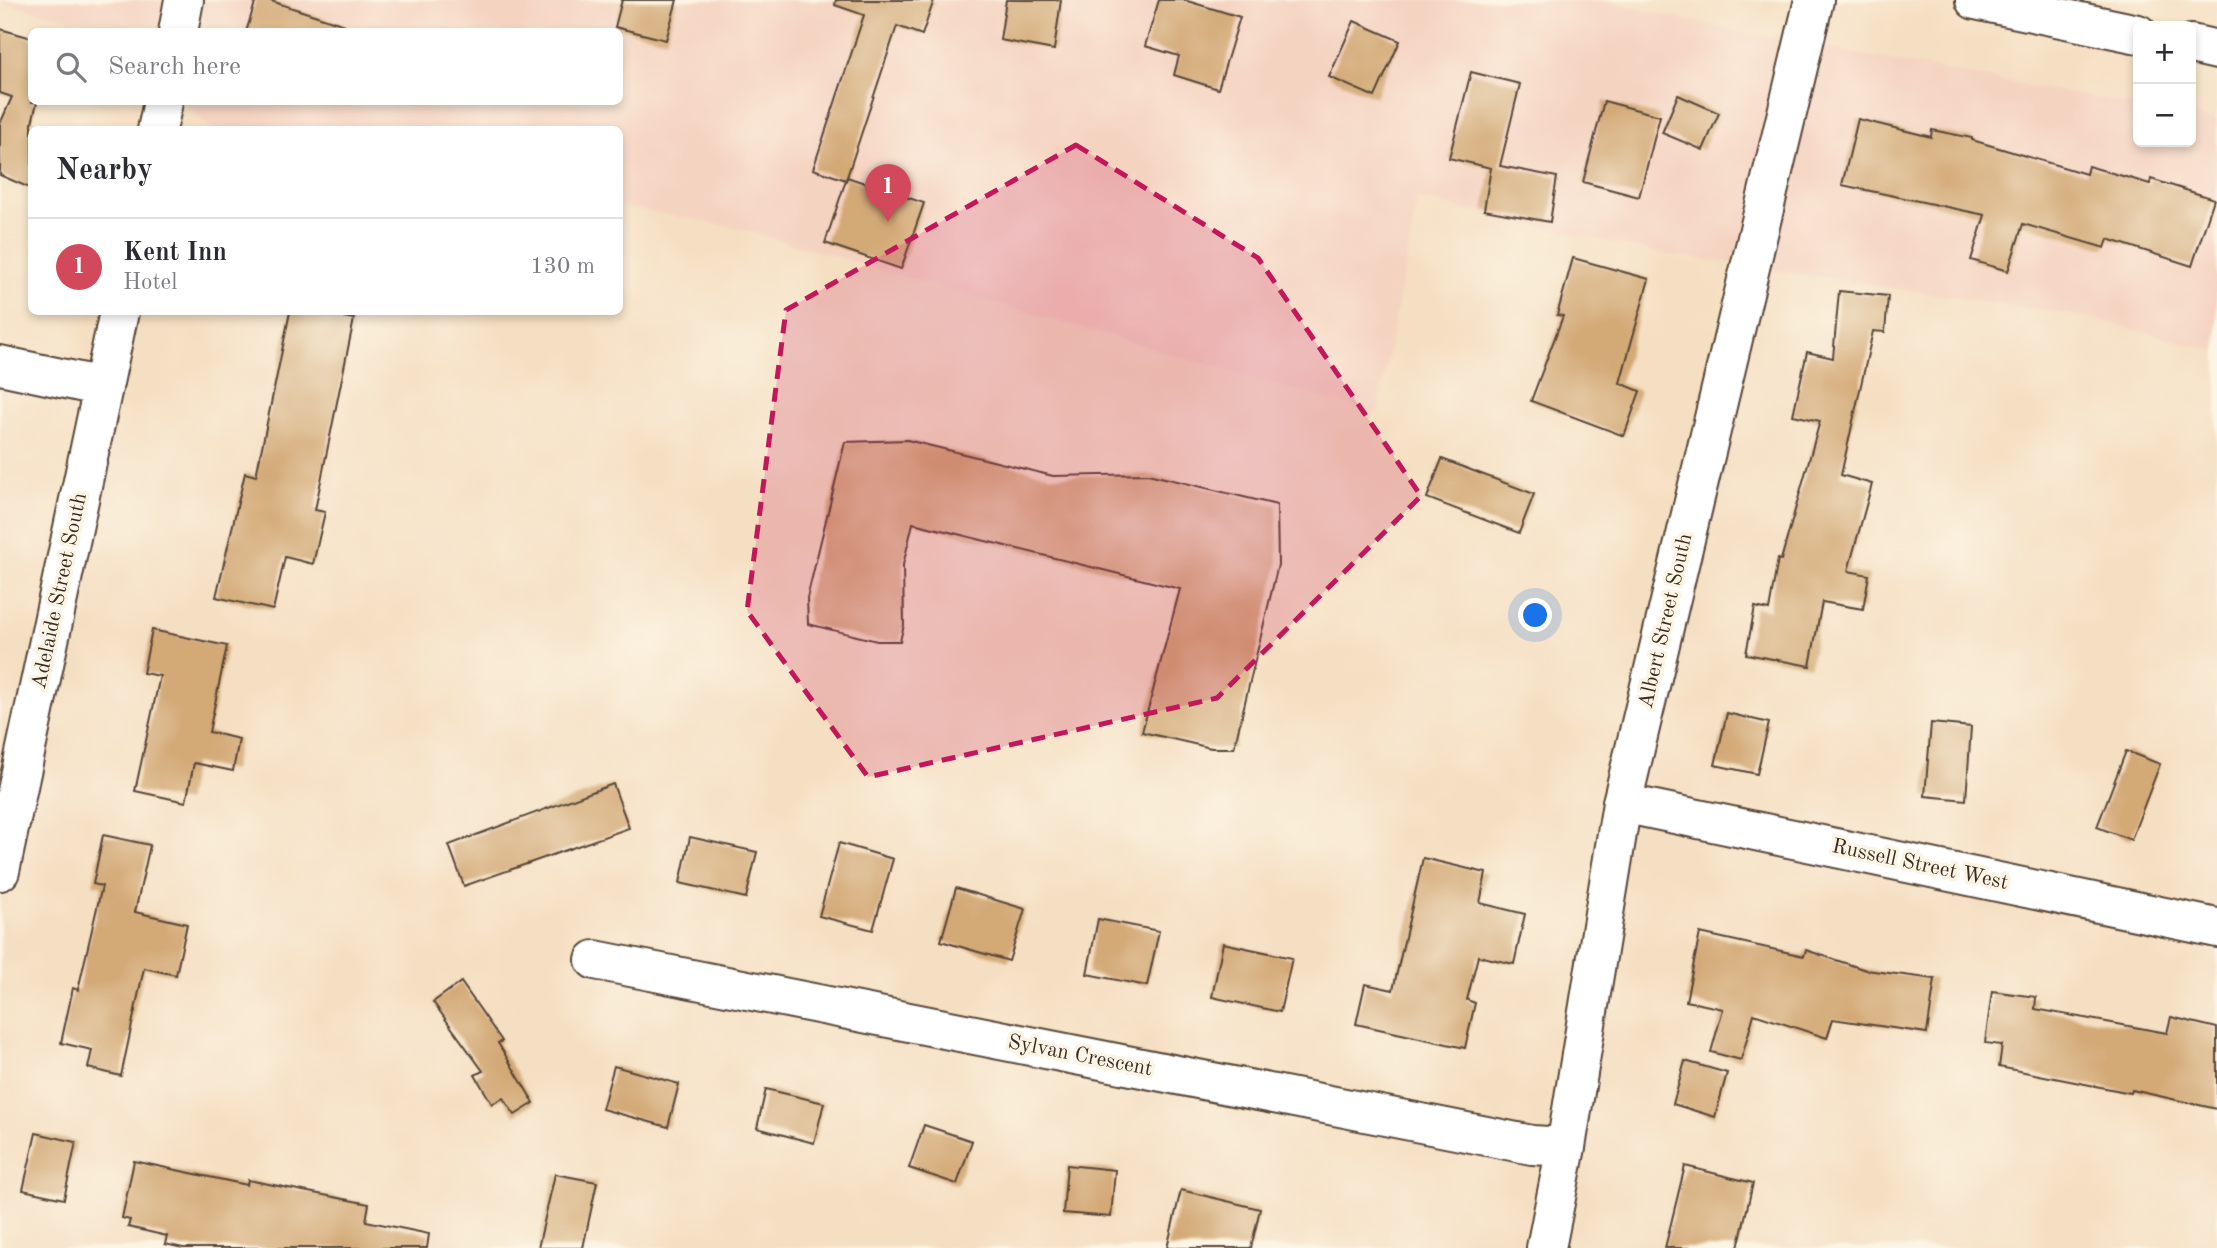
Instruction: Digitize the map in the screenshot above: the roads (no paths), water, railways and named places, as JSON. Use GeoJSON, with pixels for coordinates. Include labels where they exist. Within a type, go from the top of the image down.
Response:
{"type":"FeatureCollection","features":[{"type":"Feature","properties":{"kind":"street"},"geometry":{"type":"LineString","coordinates":[[179,28],[184,0]]}},
{"type":"Feature","properties":{"kind":"street","name":"Albert Street South"},"geometry":{"type":"LineString","coordinates":[[1546,1248],[1566,1147],[1622,803],[1814,0]]}},
{"type":"Feature","properties":{"kind":"street"},"geometry":{"type":"LineString","coordinates":[[1975,0],[2133,33]]}},
{"type":"Feature","properties":{"kind":"street"},"geometry":{"type":"LineString","coordinates":[[2196,45],[2217,50]]}},
{"type":"Feature","properties":{"kind":"street"},"geometry":{"type":"LineString","coordinates":[[158,126],[162,105]]}},
{"type":"Feature","properties":{"kind":"street","name":"Adelaide Street South"},"geometry":{"type":"LineString","coordinates":[[0,871],[118,315]]}},
{"type":"Feature","properties":{"kind":"street"},"geometry":{"type":"LineString","coordinates":[[0,365],[103,387]]}},
{"type":"Feature","properties":{"kind":"street","name":"Russell Street West"},"geometry":{"type":"LineString","coordinates":[[1622,803],[2217,928]]}},
{"type":"Feature","properties":{"kind":"street","name":"Sylvan Crescent"},"geometry":{"type":"LineString","coordinates":[[595,960],[1518,1142],[1566,1147]]}},
{"type":"Feature","properties":{"kind":"place","name":"Kent Inn"},"geometry":{"type":"Point","coordinates":[888,222]}}]}
